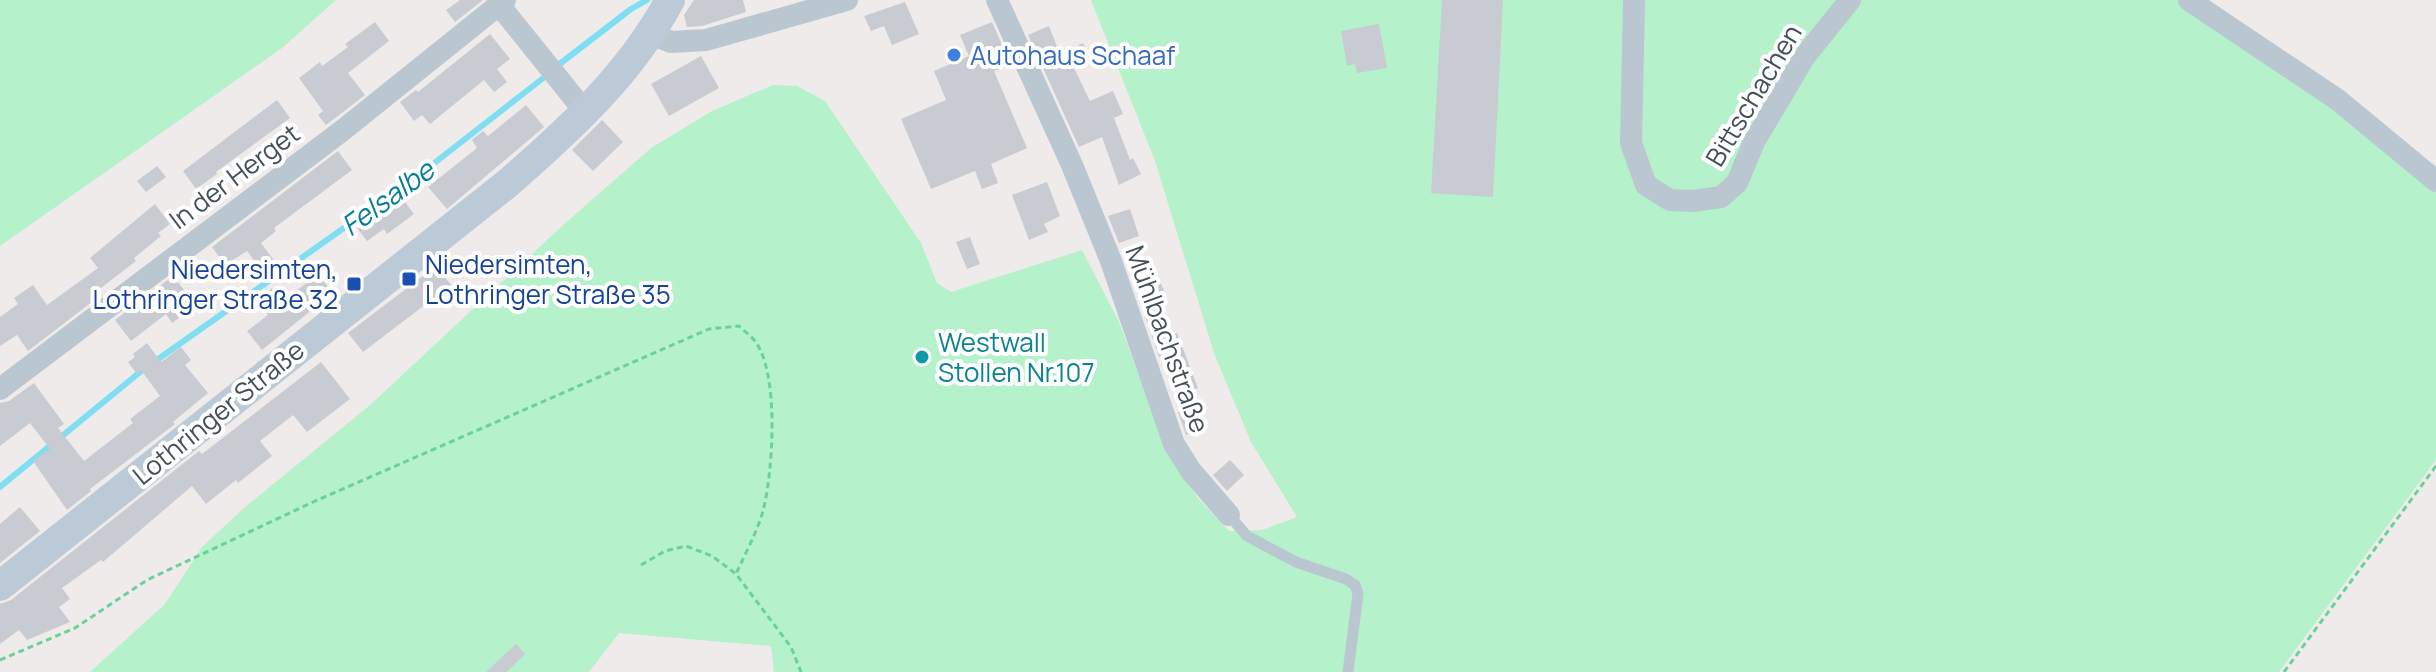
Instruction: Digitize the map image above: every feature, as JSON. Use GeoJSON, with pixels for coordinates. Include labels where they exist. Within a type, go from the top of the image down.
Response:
{"type":"FeatureCollection","features":[{"type":"Feature","properties":{"kind":"main road","name":"Lothringer Straße"},"geometry":{"type":"LineString","coordinates":[[0,586],[508,183],[586,113],[651,34],[670,0]]}},
{"type":"Feature","properties":{"kind":"street"},"geometry":{"type":"LineString","coordinates":[[651,34],[671,42],[706,40],[847,0]]}},
{"type":"Feature","properties":{"kind":"street","name":"Mühlbachstraße"},"geometry":{"type":"LineString","coordinates":[[997,0],[1072,165],[1111,261],[1174,444],[1191,471],[1229,515]]}},
{"type":"Feature","properties":{"kind":"street","name":"Bittschachen"},"geometry":{"type":"LineString","coordinates":[[1634,0],[1631,143],[1646,185],[1670,200],[1693,201],[1721,197],[1737,183],[1754,142],[1805,56],[1850,0]]}},
{"type":"Feature","properties":{"kind":"street"},"geometry":{"type":"LineString","coordinates":[[2189,0],[2338,100],[2436,181]]}},
{"type":"Feature","properties":{"kind":"street","name":"In der Herget"},"geometry":{"type":"LineString","coordinates":[[0,389],[343,130],[502,3],[586,113]]}},
{"type":"Feature","properties":{"kind":"lane","name":"Mühlbachstraße"},"geometry":{"type":"LineString","coordinates":[[1229,515],[1247,536],[1296,562],[1355,585],[1358,594],[1348,672]]}},
{"type":"Feature","properties":{"kind":"path"},"geometry":{"type":"LineString","coordinates":[[0,660],[75,628],[147,580],[313,502],[709,329],[739,326],[756,342],[765,362],[771,401],[771,459],[763,512],[736,574]]}},
{"type":"Feature","properties":{"kind":"path"},"geometry":{"type":"LineString","coordinates":[[2284,672],[2436,466]]}},
{"type":"Feature","properties":{"kind":"path"},"geometry":{"type":"LineString","coordinates":[[641,565],[665,551],[686,546],[712,556],[736,574],[791,647],[801,672]]}},
{"type":"Feature","properties":{"kind":"green space"},"geometry":{"type":"Polygon","coordinates":[[[0,0],[336,0],[282,48],[0,246],[0,0]]]}},
{"type":"Feature","properties":{"kind":"green space"},"geometry":{"type":"Polygon","coordinates":[[[1091,0],[2202,0],[2436,181],[2436,460],[2279,672],[774,672],[771,646],[619,633],[589,672],[90,672],[165,604],[202,547],[244,508],[369,406],[562,226],[651,148],[712,111],[773,85],[797,86],[825,101],[921,243],[937,283],[951,292],[1082,250],[1119,322],[1169,456],[1198,498],[1229,531],[1262,530],[1297,517],[1251,442],[1215,356],[1155,161],[1091,0]]]}},
{"type":"Feature","properties":{"kind":"building"},"geometry":{"type":"Polygon","coordinates":[[[460,0],[483,0],[455,22],[446,10],[460,0]]]}},
{"type":"Feature","properties":{"kind":"building"},"geometry":{"type":"Polygon","coordinates":[[[694,0],[743,0],[746,12],[702,26],[687,27],[684,15],[694,0]]]}},
{"type":"Feature","properties":{"kind":"building"},"geometry":{"type":"Polygon","coordinates":[[[1442,0],[1503,0],[1493,197],[1431,193],[1442,0]]]}},
{"type":"Feature","properties":{"kind":"building"},"geometry":{"type":"Polygon","coordinates":[[[905,2],[919,34],[892,45],[884,26],[871,31],[864,16],[905,2]]]}},
{"type":"Feature","properties":{"kind":"building"},"geometry":{"type":"Polygon","coordinates":[[[375,22],[389,41],[348,73],[365,95],[326,125],[318,115],[323,111],[299,78],[348,47],[345,44],[375,22]]]}},
{"type":"Feature","properties":{"kind":"building"},"geometry":{"type":"Polygon","coordinates":[[[992,22],[1011,65],[994,71],[1027,148],[991,164],[998,183],[982,189],[975,171],[931,189],[901,119],[946,100],[934,71],[969,56],[960,35],[992,22]]]}},
{"type":"Feature","properties":{"kind":"building"},"geometry":{"type":"Polygon","coordinates":[[[1379,24],[1387,68],[1357,73],[1355,64],[1347,66],[1341,31],[1379,24]]]}},
{"type":"Feature","properties":{"kind":"building"},"geometry":{"type":"Polygon","coordinates":[[[1049,26],[1060,54],[1083,43],[1090,58],[1073,66],[1090,101],[1113,91],[1123,114],[1114,118],[1130,160],[1133,158],[1141,174],[1119,185],[1102,137],[1079,147],[1028,35],[1049,26]]]}},
{"type":"Feature","properties":{"kind":"building"},"geometry":{"type":"Polygon","coordinates":[[[490,34],[510,59],[497,69],[507,82],[494,92],[484,80],[430,124],[422,115],[414,121],[400,102],[416,90],[418,92],[490,34]]]}},
{"type":"Feature","properties":{"kind":"building"},"geometry":{"type":"Polygon","coordinates":[[[701,56],[719,88],[669,116],[651,84],[701,56]]]}},
{"type":"Feature","properties":{"kind":"building"},"geometry":{"type":"Polygon","coordinates":[[[277,100],[290,118],[196,189],[183,171],[277,100]]]}},
{"type":"Feature","properties":{"kind":"building"},"geometry":{"type":"Polygon","coordinates":[[[526,105],[544,127],[447,209],[428,187],[477,148],[472,140],[483,131],[488,136],[526,105]]]}},
{"type":"Feature","properties":{"kind":"building"},"geometry":{"type":"Polygon","coordinates":[[[602,120],[623,142],[593,171],[572,150],[602,120]]]}},
{"type":"Feature","properties":{"kind":"building"},"geometry":{"type":"Polygon","coordinates":[[[338,151],[352,170],[274,228],[276,231],[261,243],[279,267],[266,277],[247,251],[225,265],[212,247],[338,151]]]}},
{"type":"Feature","properties":{"kind":"building"},"geometry":{"type":"Polygon","coordinates":[[[157,166],[166,177],[146,192],[137,181],[157,166]]]}},
{"type":"Feature","properties":{"kind":"building"},"geometry":{"type":"Polygon","coordinates":[[[1047,182],[1060,216],[1044,224],[1048,232],[1029,240],[1012,195],[1047,182]]]}},
{"type":"Feature","properties":{"kind":"building"},"geometry":{"type":"Polygon","coordinates":[[[401,197],[414,214],[387,234],[384,229],[367,241],[358,229],[401,197]]]}},
{"type":"Feature","properties":{"kind":"building"},"geometry":{"type":"Polygon","coordinates":[[[155,204],[170,224],[158,233],[161,236],[134,258],[136,261],[93,294],[97,298],[28,351],[17,335],[0,346],[0,317],[18,304],[14,298],[33,285],[47,305],[98,268],[90,258],[155,204]]]}},
{"type":"Feature","properties":{"kind":"building"},"geometry":{"type":"Polygon","coordinates":[[[1130,209],[1139,236],[1119,243],[1108,216],[1130,209]]]}},
{"type":"Feature","properties":{"kind":"building"},"geometry":{"type":"Polygon","coordinates":[[[970,237],[980,264],[967,269],[956,242],[970,237]]]}},
{"type":"Feature","properties":{"kind":"building"},"geometry":{"type":"Polygon","coordinates":[[[436,266],[451,285],[363,352],[348,333],[436,266]]]}},
{"type":"Feature","properties":{"kind":"building"},"geometry":{"type":"Polygon","coordinates":[[[318,274],[333,293],[262,350],[247,331],[268,315],[257,301],[272,288],[283,301],[318,274]]]}},
{"type":"Feature","properties":{"kind":"building"},"geometry":{"type":"Polygon","coordinates":[[[173,276],[196,305],[172,323],[166,314],[131,341],[115,320],[173,276]]]}},
{"type":"Feature","properties":{"kind":"building"},"geometry":{"type":"Polygon","coordinates":[[[1159,279],[1165,293],[1158,296],[1172,334],[1177,333],[1198,388],[1182,394],[1168,353],[1159,357],[1139,299],[1143,298],[1139,287],[1159,279]]]}},
{"type":"Feature","properties":{"kind":"building"},"geometry":{"type":"Polygon","coordinates":[[[147,343],[161,362],[181,347],[191,360],[185,365],[208,393],[173,422],[175,424],[67,510],[33,461],[50,449],[30,423],[0,446],[0,403],[9,401],[34,383],[64,424],[58,428],[84,461],[133,423],[130,419],[160,396],[141,370],[137,374],[128,362],[147,343]]]}},
{"type":"Feature","properties":{"kind":"building"},"geometry":{"type":"Polygon","coordinates":[[[321,362],[350,399],[307,432],[293,415],[260,441],[272,456],[238,483],[236,480],[206,504],[192,486],[103,562],[101,560],[62,588],[70,599],[59,607],[70,622],[27,640],[19,630],[0,644],[0,604],[11,600],[199,451],[202,454],[321,362]]]}},
{"type":"Feature","properties":{"kind":"building"},"geometry":{"type":"Polygon","coordinates":[[[1196,407],[1203,429],[1186,435],[1178,412],[1196,407]]]}},
{"type":"Feature","properties":{"kind":"building"},"geometry":{"type":"Polygon","coordinates":[[[1230,460],[1244,475],[1227,491],[1213,475],[1230,460]]]}},
{"type":"Feature","properties":{"kind":"building"},"geometry":{"type":"Polygon","coordinates":[[[20,507],[40,531],[0,563],[0,524],[20,507]]]}},
{"type":"Feature","properties":{"kind":"building"},"geometry":{"type":"Polygon","coordinates":[[[516,644],[525,654],[507,672],[486,672],[516,644]]]}},
{"type":"Feature","properties":{"kind":"waterway","name":"Felsalbe"},"geometry":{"type":"LineString","coordinates":[[557,66],[647,0]]}},
{"type":"Feature","properties":{"kind":"waterway","name":"Felsalbe"},"geometry":{"type":"LineString","coordinates":[[154,362],[419,175],[542,79]]}},
{"type":"Feature","properties":{"kind":"waterway","name":"Felsalbe"},"geometry":{"type":"LineString","coordinates":[[0,487],[145,368]]}},
{"type":"Feature","properties":{"kind":"place","name":"Autohaus Schaaf"},"geometry":{"type":"Point","coordinates":[954,55]}},
{"type":"Feature","properties":{"kind":"place","name":"Niedersimten, Lothringer Straße 35"},"geometry":{"type":"Point","coordinates":[409,279]}},
{"type":"Feature","properties":{"kind":"place","name":"Niedersimten, Lothringer Straße 32"},"geometry":{"type":"Point","coordinates":[354,284]}},
{"type":"Feature","properties":{"kind":"place","name":"Westwall Stollen Nr.107"},"geometry":{"type":"Point","coordinates":[922,357]}}]}
